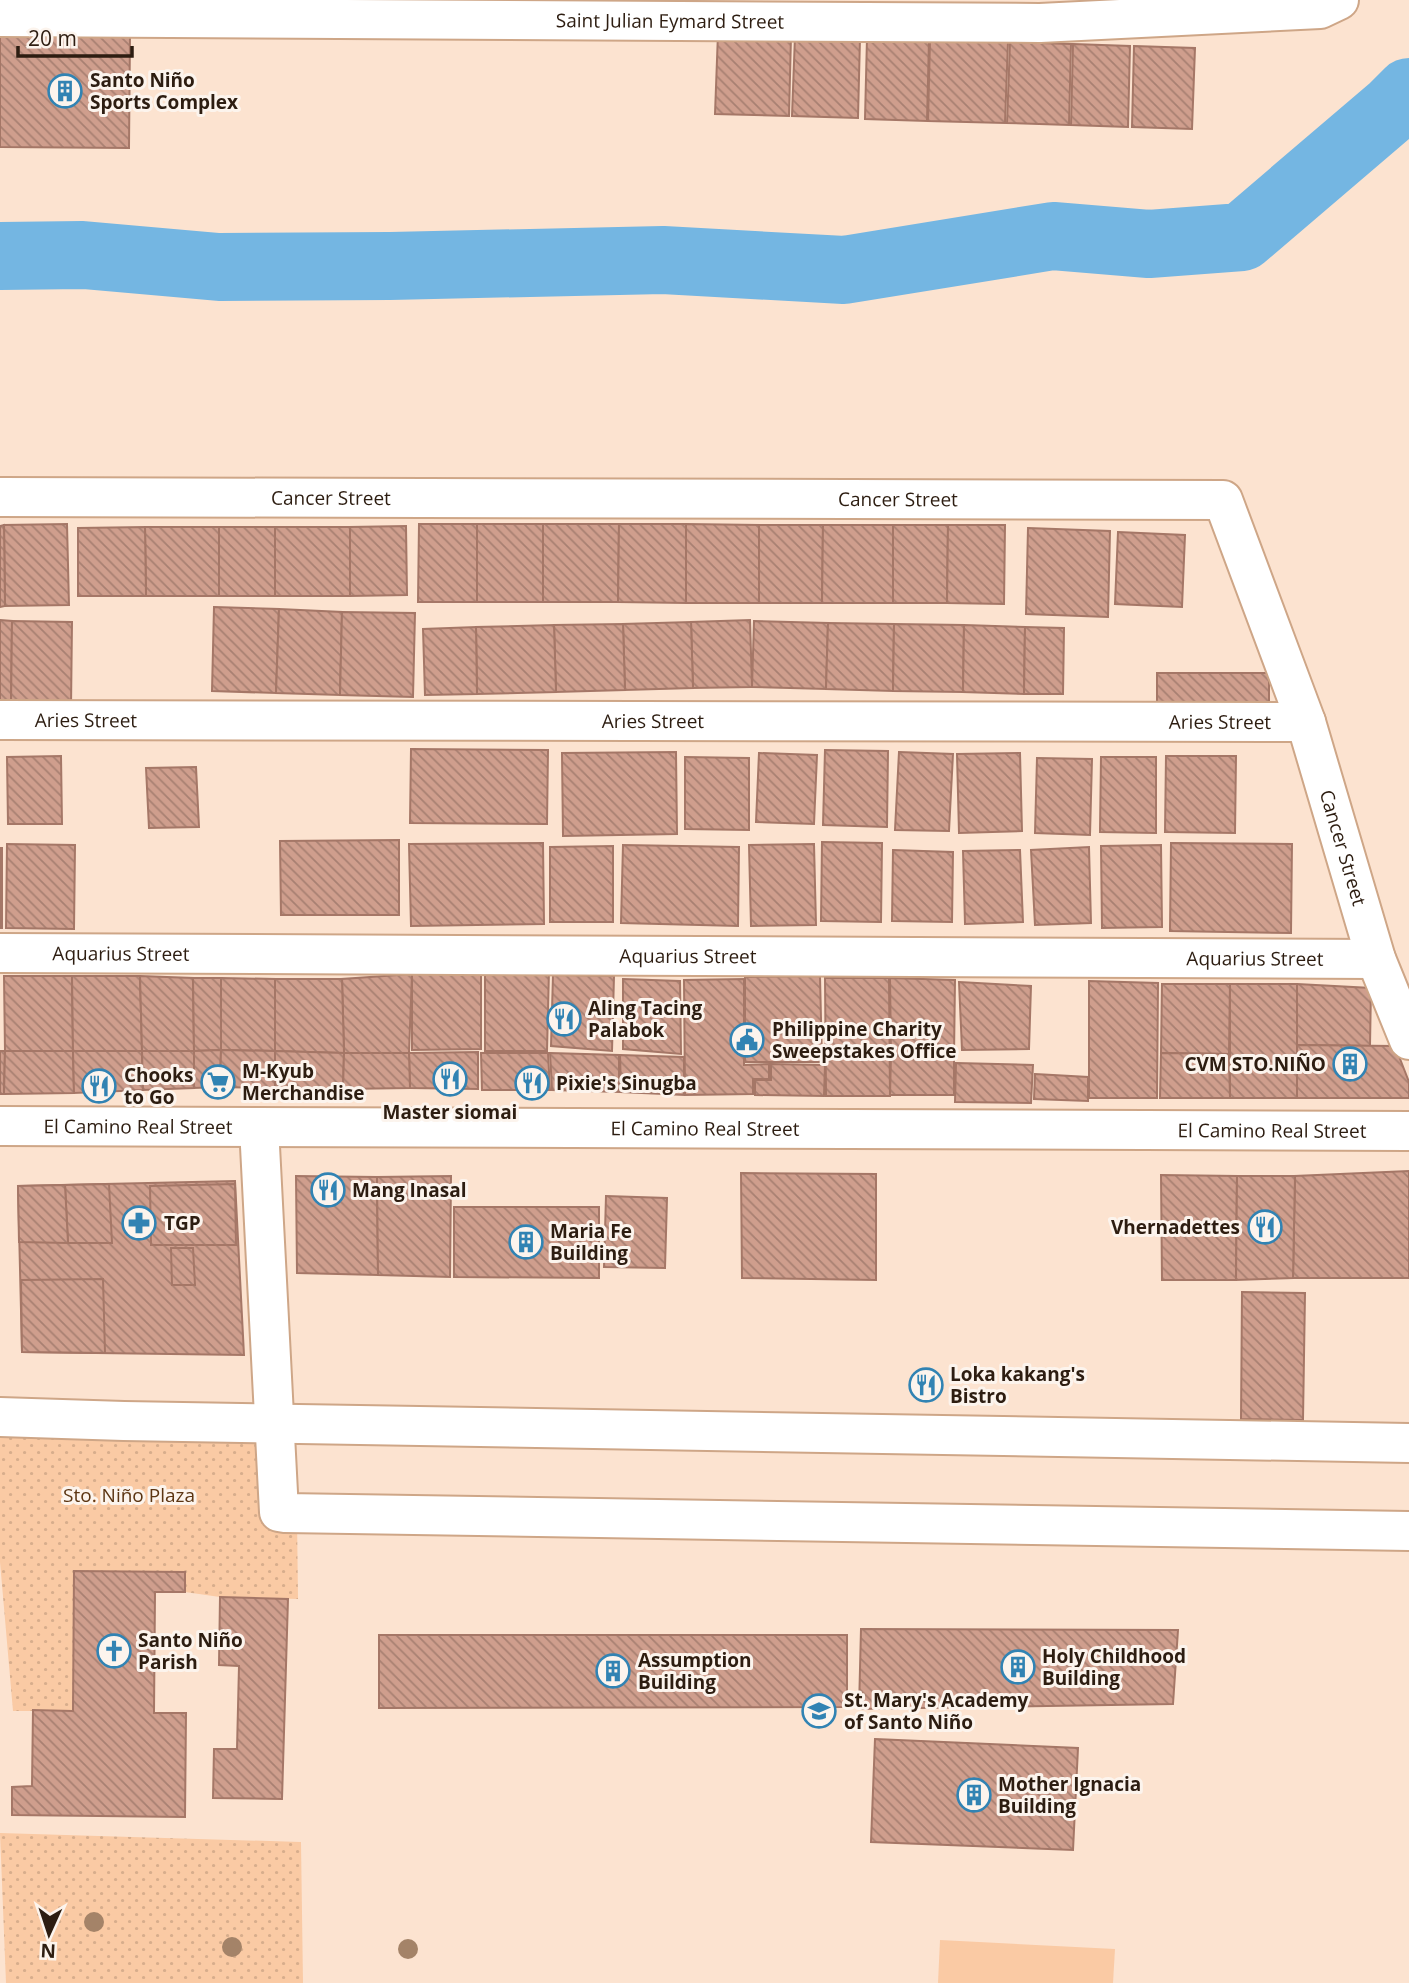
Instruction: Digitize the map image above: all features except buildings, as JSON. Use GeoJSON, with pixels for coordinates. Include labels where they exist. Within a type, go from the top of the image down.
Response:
{"type":"FeatureCollection","features":[{"type":"Feature","properties":{"kind":"street","name":"Saint Julian Eymard Street"},"geometry":{"type":"LineString","coordinates":[[0,17],[1320,9],[1339,0]]}},
{"type":"Feature","properties":{"kind":"street","name":"Cancer Street"},"geometry":{"type":"LineString","coordinates":[[0,497],[1223,500],[1306,722],[1376,959],[1409,1040]]}},
{"type":"Feature","properties":{"kind":"street","name":"Aries Street"},"geometry":{"type":"LineString","coordinates":[[0,720],[1306,722]]}},
{"type":"Feature","properties":{"kind":"street","name":"Aquarius Street"},"geometry":{"type":"LineString","coordinates":[[0,953],[1376,959]]}},
{"type":"Feature","properties":{"kind":"street","name":"El Camino Real Street"},"geometry":{"type":"LineString","coordinates":[[0,1126],[1409,1131]]}},
{"type":"Feature","properties":{"kind":"street"},"geometry":{"type":"LineString","coordinates":[[258,1128],[278,1510],[285,1513],[1409,1531]]}},
{"type":"Feature","properties":{"kind":"street"},"geometry":{"type":"LineString","coordinates":[[0,1417],[1409,1443]]}},
{"type":"Feature","properties":{"kind":"green space","name":"Sto. Niño Plaza"},"geometry":{"type":"Polygon","coordinates":[[[0,1417],[273,1423],[297,1516],[298,1599],[220,1597],[185,1592],[184,1572],[74,1571],[73,1711],[13,1711],[0,1562],[0,1417]]]}},
{"type":"Feature","properties":{"kind":"green space"},"geometry":{"type":"Polygon","coordinates":[[[0,1833],[301,1842],[303,1983],[6,1983],[0,1833]]]}},
{"type":"Feature","properties":{"kind":"green space"},"geometry":{"type":"Polygon","coordinates":[[[940,1940],[1115,1949],[1113,1983],[938,1983],[940,1940]]]}},
{"type":"Feature","properties":{"kind":"waterway"},"geometry":{"type":"LineString","coordinates":[[0,256],[83,255],[219,267],[663,260],[844,270],[1053,236],[1149,244],[1242,237],[1409,92]]}},
{"type":"Feature","properties":{"kind":"place","name":"Santo Niño Sports Complex"},"geometry":{"type":"Point","coordinates":[65,91]}},
{"type":"Feature","properties":{"kind":"place","name":"Aling Tacing Palabok"},"geometry":{"type":"Point","coordinates":[564,1019]}},
{"type":"Feature","properties":{"kind":"place","name":"Philippine Charity Sweepstakes Office"},"geometry":{"type":"Point","coordinates":[747,1040]}},
{"type":"Feature","properties":{"kind":"place","name":"CVM STO.NIÑO"},"geometry":{"type":"Point","coordinates":[1350,1064]}},
{"type":"Feature","properties":{"kind":"place","name":"Master siomai"},"geometry":{"type":"Point","coordinates":[450,1079]}},
{"type":"Feature","properties":{"kind":"place","name":"M-Kyub Merchandise"},"geometry":{"type":"Point","coordinates":[218,1082]}},
{"type":"Feature","properties":{"kind":"place","name":"Pixie's Sinugba"},"geometry":{"type":"Point","coordinates":[532,1083]}},
{"type":"Feature","properties":{"kind":"place","name":"Chooks to Go"},"geometry":{"type":"Point","coordinates":[99,1086]}},
{"type":"Feature","properties":{"kind":"place","name":"Mang Inasal"},"geometry":{"type":"Point","coordinates":[328,1190]}},
{"type":"Feature","properties":{"kind":"place","name":"TGP"},"geometry":{"type":"Point","coordinates":[139,1223]}},
{"type":"Feature","properties":{"kind":"place","name":"Vhernadettes"},"geometry":{"type":"Point","coordinates":[1265,1227]}},
{"type":"Feature","properties":{"kind":"place","name":"Maria Fe Building"},"geometry":{"type":"Point","coordinates":[526,1242]}},
{"type":"Feature","properties":{"kind":"place","name":"Loka kakang's Bistro"},"geometry":{"type":"Point","coordinates":[926,1385]}},
{"type":"Feature","properties":{"kind":"place","name":"Santo Niño Parish"},"geometry":{"type":"Point","coordinates":[114,1651]}},
{"type":"Feature","properties":{"kind":"place","name":"Holy Childhood Building"},"geometry":{"type":"Point","coordinates":[1018,1667]}},
{"type":"Feature","properties":{"kind":"place","name":"Assumption Building"},"geometry":{"type":"Point","coordinates":[613,1671]}},
{"type":"Feature","properties":{"kind":"place","name":"St. Mary's Academy of Santo Niño"},"geometry":{"type":"Point","coordinates":[819,1711]}},
{"type":"Feature","properties":{"kind":"place","name":"Mother Ignacia Building"},"geometry":{"type":"Point","coordinates":[974,1795]}}]}
